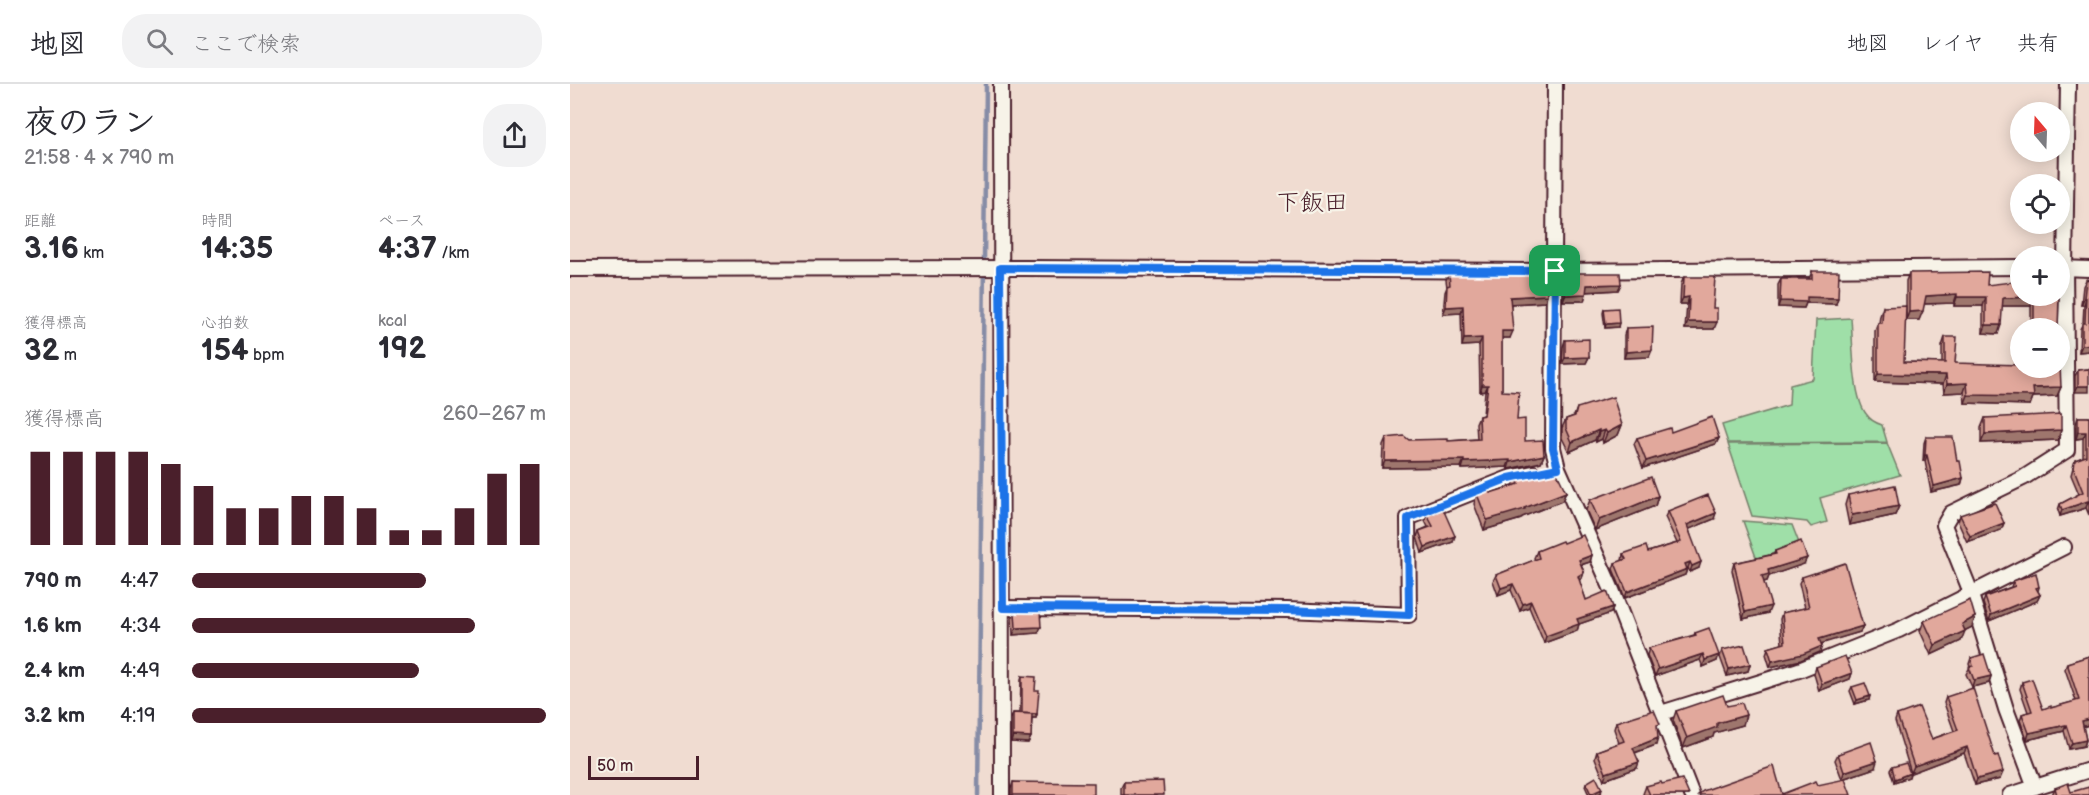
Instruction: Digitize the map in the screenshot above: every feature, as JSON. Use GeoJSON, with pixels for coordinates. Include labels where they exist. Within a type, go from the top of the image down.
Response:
{"type":"FeatureCollection","features":[{"type":"Feature","properties":{"kind":"street"},"geometry":{"type":"LineString","coordinates":[[1001,84],[998,268],[1003,608],[1002,795]]}},
{"type":"Feature","properties":{"kind":"street"},"geometry":{"type":"LineString","coordinates":[[1555,84],[1553,448],[1558,468],[1612,590],[1692,795]]}},
{"type":"Feature","properties":{"kind":"street"},"geometry":{"type":"LineString","coordinates":[[2063,246],[2068,84]]}},
{"type":"Feature","properties":{"kind":"street"},"geometry":{"type":"LineString","coordinates":[[570,269],[998,268],[1555,271],[2010,267]]}},
{"type":"Feature","properties":{"kind":"street"},"geometry":{"type":"LineString","coordinates":[[2070,268],[2089,269]]}},
{"type":"Feature","properties":{"kind":"street"},"geometry":{"type":"LineString","coordinates":[[2035,787],[2006,709],[1971,594],[1944,525],[1951,513],[2023,478],[2067,450],[2063,306]]}},
{"type":"Feature","properties":{"kind":"street"},"geometry":{"type":"LineString","coordinates":[[1003,608],[1287,610],[1409,615],[1408,518],[1509,478],[1558,468]]}},
{"type":"Feature","properties":{"kind":"street"},"geometry":{"type":"LineString","coordinates":[[1661,713],[1799,670],[1899,630],[2064,548]]}},
{"type":"Feature","properties":{"kind":"street"},"geometry":{"type":"LineString","coordinates":[[2010,795],[2089,770]]}},
{"type":"Feature","properties":{"kind":"green space"},"geometry":{"type":"Polygon","coordinates":[[[1851,318],[1858,396],[1868,417],[1882,425],[1887,442],[1728,443],[1722,425],[1789,405],[1790,385],[1813,379],[1816,320],[1851,318]]]}},
{"type":"Feature","properties":{"kind":"green space"},"geometry":{"type":"Polygon","coordinates":[[[1887,443],[1900,475],[1820,498],[1827,522],[1811,527],[1807,522],[1752,516],[1728,444],[1887,443]]]}},
{"type":"Feature","properties":{"kind":"green space"},"geometry":{"type":"Polygon","coordinates":[[[1743,521],[1792,525],[1799,543],[1757,560],[1743,521]]]}},
{"type":"Feature","properties":{"kind":"building"},"geometry":{"type":"Polygon","coordinates":[[[1812,271],[1839,271],[1838,298],[1807,297],[1807,302],[1780,301],[1781,279],[1812,279],[1812,271]]]}},
{"type":"Feature","properties":{"kind":"building"},"geometry":{"type":"Polygon","coordinates":[[[1988,272],[1987,285],[2010,282],[2010,298],[2003,298],[2001,325],[1986,325],[1986,297],[1957,297],[1957,294],[1926,296],[1923,311],[1909,312],[1909,273],[1988,272]]]}},
{"type":"Feature","properties":{"kind":"building"},"geometry":{"type":"Polygon","coordinates":[[[1565,273],[1620,273],[1621,284],[1587,285],[1586,294],[1565,295],[1565,273]]]}},
{"type":"Feature","properties":{"kind":"building"},"geometry":{"type":"Polygon","coordinates":[[[1449,274],[1547,274],[1547,295],[1510,297],[1513,331],[1502,331],[1502,391],[1519,392],[1517,420],[1525,419],[1525,441],[1543,440],[1544,455],[1510,462],[1510,460],[1385,461],[1386,438],[1404,436],[1409,440],[1448,439],[1448,441],[1480,439],[1479,416],[1484,415],[1488,385],[1482,385],[1482,338],[1464,339],[1463,306],[1446,307],[1447,286],[1450,285],[1449,274]]]}},
{"type":"Feature","properties":{"kind":"building"},"geometry":{"type":"Polygon","coordinates":[[[1684,277],[1715,277],[1713,308],[1717,308],[1717,322],[1688,322],[1689,297],[1683,298],[1684,277]]]}},
{"type":"Feature","properties":{"kind":"building"},"geometry":{"type":"Polygon","coordinates":[[[2089,279],[2089,345],[2082,345],[2082,323],[2085,323],[2086,298],[2084,298],[2086,280],[2089,279]]]}},
{"type":"Feature","properties":{"kind":"building"},"geometry":{"type":"Polygon","coordinates":[[[1906,306],[1904,362],[1945,363],[1945,337],[1957,337],[1955,363],[2010,365],[2010,378],[2061,378],[2061,387],[2033,388],[2034,396],[1968,395],[1967,383],[1947,384],[1946,375],[1878,374],[1878,323],[1882,323],[1883,307],[1906,306]]]}},
{"type":"Feature","properties":{"kind":"building"},"geometry":{"type":"Polygon","coordinates":[[[2034,306],[2059,306],[2058,318],[2034,318],[2034,306]]]}},
{"type":"Feature","properties":{"kind":"building"},"geometry":{"type":"Polygon","coordinates":[[[1618,308],[1619,323],[1606,324],[1604,309],[1618,308]]]}},
{"type":"Feature","properties":{"kind":"building"},"geometry":{"type":"Polygon","coordinates":[[[1653,327],[1652,350],[1626,352],[1626,328],[1653,327]]]}},
{"type":"Feature","properties":{"kind":"building"},"geometry":{"type":"Polygon","coordinates":[[[1589,339],[1589,357],[1565,358],[1565,340],[1589,339]]]}},
{"type":"Feature","properties":{"kind":"building"},"geometry":{"type":"Polygon","coordinates":[[[2089,369],[2089,386],[2078,386],[2078,370],[2089,369]]]}},
{"type":"Feature","properties":{"kind":"building"},"geometry":{"type":"Polygon","coordinates":[[[1613,397],[1622,425],[1607,433],[1605,430],[1599,432],[1599,430],[1572,442],[1566,428],[1566,419],[1575,416],[1577,408],[1613,397]]]}},
{"type":"Feature","properties":{"kind":"building"},"geometry":{"type":"Polygon","coordinates":[[[2061,414],[2061,430],[1985,434],[1985,418],[2061,414]]]}},
{"type":"Feature","properties":{"kind":"building"},"geometry":{"type":"Polygon","coordinates":[[[1712,417],[1719,438],[1646,461],[1637,438],[1670,428],[1671,432],[1712,417]]]}},
{"type":"Feature","properties":{"kind":"building"},"geometry":{"type":"Polygon","coordinates":[[[2078,417],[2089,417],[2089,503],[2088,501],[2062,510],[2060,504],[2083,492],[2074,469],[2075,460],[2086,456],[2086,432],[2078,432],[2078,417]]]}},
{"type":"Feature","properties":{"kind":"building"},"geometry":{"type":"Polygon","coordinates":[[[1926,437],[1953,437],[1957,461],[1960,461],[1963,478],[1934,486],[1927,455],[1925,455],[1926,437]]]}},
{"type":"Feature","properties":{"kind":"building"},"geometry":{"type":"Polygon","coordinates":[[[1555,469],[1566,492],[1525,509],[1487,520],[1477,494],[1489,490],[1490,493],[1519,484],[1516,477],[1555,469]]]}},
{"type":"Feature","properties":{"kind":"building"},"geometry":{"type":"Polygon","coordinates":[[[1651,477],[1658,496],[1599,520],[1590,500],[1651,477]]]}},
{"type":"Feature","properties":{"kind":"building"},"geometry":{"type":"Polygon","coordinates":[[[1895,485],[1899,506],[1852,515],[1848,495],[1895,485]]]}},
{"type":"Feature","properties":{"kind":"building"},"geometry":{"type":"Polygon","coordinates":[[[1708,495],[1716,513],[1687,525],[1701,562],[1692,566],[1690,562],[1685,564],[1687,569],[1627,592],[1615,563],[1626,559],[1623,554],[1646,546],[1648,552],[1681,542],[1668,511],[1708,495]]]}},
{"type":"Feature","properties":{"kind":"building"},"geometry":{"type":"Polygon","coordinates":[[[1995,503],[2004,523],[1970,536],[1960,515],[1995,503]]]}},
{"type":"Feature","properties":{"kind":"building"},"geometry":{"type":"Polygon","coordinates":[[[1443,509],[1455,536],[1425,547],[1419,531],[1433,526],[1427,515],[1443,509]]]}},
{"type":"Feature","properties":{"kind":"building"},"geometry":{"type":"Polygon","coordinates":[[[1583,535],[1592,555],[1579,560],[1584,572],[1578,576],[1586,600],[1607,591],[1613,607],[1577,619],[1579,624],[1546,636],[1531,601],[1523,604],[1513,584],[1501,588],[1496,575],[1539,558],[1537,551],[1583,535]]]}},
{"type":"Feature","properties":{"kind":"building"},"geometry":{"type":"Polygon","coordinates":[[[1801,541],[1807,558],[1768,570],[1769,574],[1762,576],[1771,606],[1745,612],[1734,563],[1776,554],[1775,551],[1801,541]]]}},
{"type":"Feature","properties":{"kind":"building"},"geometry":{"type":"Polygon","coordinates":[[[1845,563],[1863,626],[1819,639],[1822,646],[1803,654],[1772,661],[1768,648],[1785,643],[1782,613],[1809,607],[1802,577],[1845,563]]]}},
{"type":"Feature","properties":{"kind":"building"},"geometry":{"type":"Polygon","coordinates":[[[2036,573],[2039,587],[2036,588],[2040,595],[1991,615],[1985,597],[2015,586],[2013,581],[2036,573]]]}},
{"type":"Feature","properties":{"kind":"building"},"geometry":{"type":"Polygon","coordinates":[[[1970,600],[1975,617],[1962,624],[1965,631],[1935,645],[1924,621],[1970,600]]]}},
{"type":"Feature","properties":{"kind":"building"},"geometry":{"type":"Polygon","coordinates":[[[1040,611],[1041,627],[1016,628],[1015,612],[1040,611]]]}},
{"type":"Feature","properties":{"kind":"building"},"geometry":{"type":"Polygon","coordinates":[[[1709,628],[1719,655],[1705,660],[1703,654],[1658,669],[1649,648],[1696,635],[1695,633],[1709,628]]]}},
{"type":"Feature","properties":{"kind":"building"},"geometry":{"type":"Polygon","coordinates":[[[1744,645],[1750,664],[1729,669],[1722,650],[1744,645]]]}},
{"type":"Feature","properties":{"kind":"building"},"geometry":{"type":"Polygon","coordinates":[[[1984,654],[1991,676],[1974,680],[1969,667],[1973,666],[1971,658],[1984,654]]]}},
{"type":"Feature","properties":{"kind":"building"},"geometry":{"type":"Polygon","coordinates":[[[1845,656],[1852,673],[1822,684],[1816,667],[1845,656]]]}},
{"type":"Feature","properties":{"kind":"building"},"geometry":{"type":"Polygon","coordinates":[[[2089,656],[2089,719],[2082,721],[2086,740],[2072,743],[2066,725],[2029,733],[2022,714],[2032,711],[2022,682],[2032,679],[2043,709],[2079,700],[2067,663],[2089,656]]]}},
{"type":"Feature","properties":{"kind":"building"},"geometry":{"type":"Polygon","coordinates":[[[1022,676],[1036,677],[1035,690],[1039,690],[1037,714],[1022,713],[1022,676]]]}},
{"type":"Feature","properties":{"kind":"building"},"geometry":{"type":"Polygon","coordinates":[[[1865,683],[1870,696],[1857,700],[1852,687],[1865,683]]]}},
{"type":"Feature","properties":{"kind":"building"},"geometry":{"type":"Polygon","coordinates":[[[1973,688],[1995,756],[1998,755],[2003,772],[1977,779],[1967,747],[1914,766],[1897,715],[1919,707],[1932,739],[1958,730],[1946,697],[1973,688]]]}},
{"type":"Feature","properties":{"kind":"building"},"geometry":{"type":"Polygon","coordinates":[[[1723,695],[1727,706],[1742,703],[1746,715],[1717,723],[1717,727],[1687,738],[1676,711],[1723,695]]]}},
{"type":"Feature","properties":{"kind":"building"},"geometry":{"type":"Polygon","coordinates":[[[1654,710],[1660,724],[1657,725],[1658,738],[1633,748],[1639,762],[1606,773],[1597,751],[1624,741],[1616,722],[1654,710]]]}},
{"type":"Feature","properties":{"kind":"building"},"geometry":{"type":"Polygon","coordinates":[[[1013,713],[1032,714],[1031,737],[1013,736],[1013,713]]]}},
{"type":"Feature","properties":{"kind":"building"},"geometry":{"type":"Polygon","coordinates":[[[1871,742],[1877,761],[1844,772],[1838,754],[1871,742]]]}},
{"type":"Feature","properties":{"kind":"building"},"geometry":{"type":"Polygon","coordinates":[[[1906,763],[1910,773],[1895,779],[1892,767],[1906,763]]]}},
{"type":"Feature","properties":{"kind":"building"},"geometry":{"type":"Polygon","coordinates":[[[1774,766],[1782,794],[1816,781],[1818,785],[1845,779],[1851,795],[1698,795],[1703,791],[1774,766]]]}},
{"type":"Feature","properties":{"kind":"building"},"geometry":{"type":"Polygon","coordinates":[[[1596,777],[1602,789],[1591,794],[1586,783],[1596,777]]]}},
{"type":"Feature","properties":{"kind":"building"},"geometry":{"type":"Polygon","coordinates":[[[1682,779],[1689,795],[1650,795],[1646,786],[1661,782],[1662,784],[1682,779]]]}},
{"type":"Feature","properties":{"kind":"building"},"geometry":{"type":"Polygon","coordinates":[[[1163,781],[1164,795],[1124,795],[1124,782],[1163,781]]]}},
{"type":"Feature","properties":{"kind":"building"},"geometry":{"type":"Polygon","coordinates":[[[1013,782],[1094,783],[1094,795],[1013,795],[1013,782]]]}},
{"type":"Feature","properties":{"kind":"building"},"geometry":{"type":"Polygon","coordinates":[[[2068,783],[2071,792],[2089,787],[2089,795],[2057,795],[2055,788],[2068,783]]]}},
{"type":"Feature","properties":{"kind":"waterway"},"geometry":{"type":"LineString","coordinates":[[978,795],[986,84]]}},
{"type":"Feature","properties":{"kind":"district","name":"下飯田"},"geometry":{"type":"Point","coordinates":[1312,202]}},
{"type":"Feature","properties":{"kind":"route"},"geometry":{"type":"LineString","coordinates":[[1000,268],[1555,271],[1553,448],[1558,468],[1509,478],[1408,518],[1409,615],[1287,610],[1003,608],[1000,268]]}}]}
